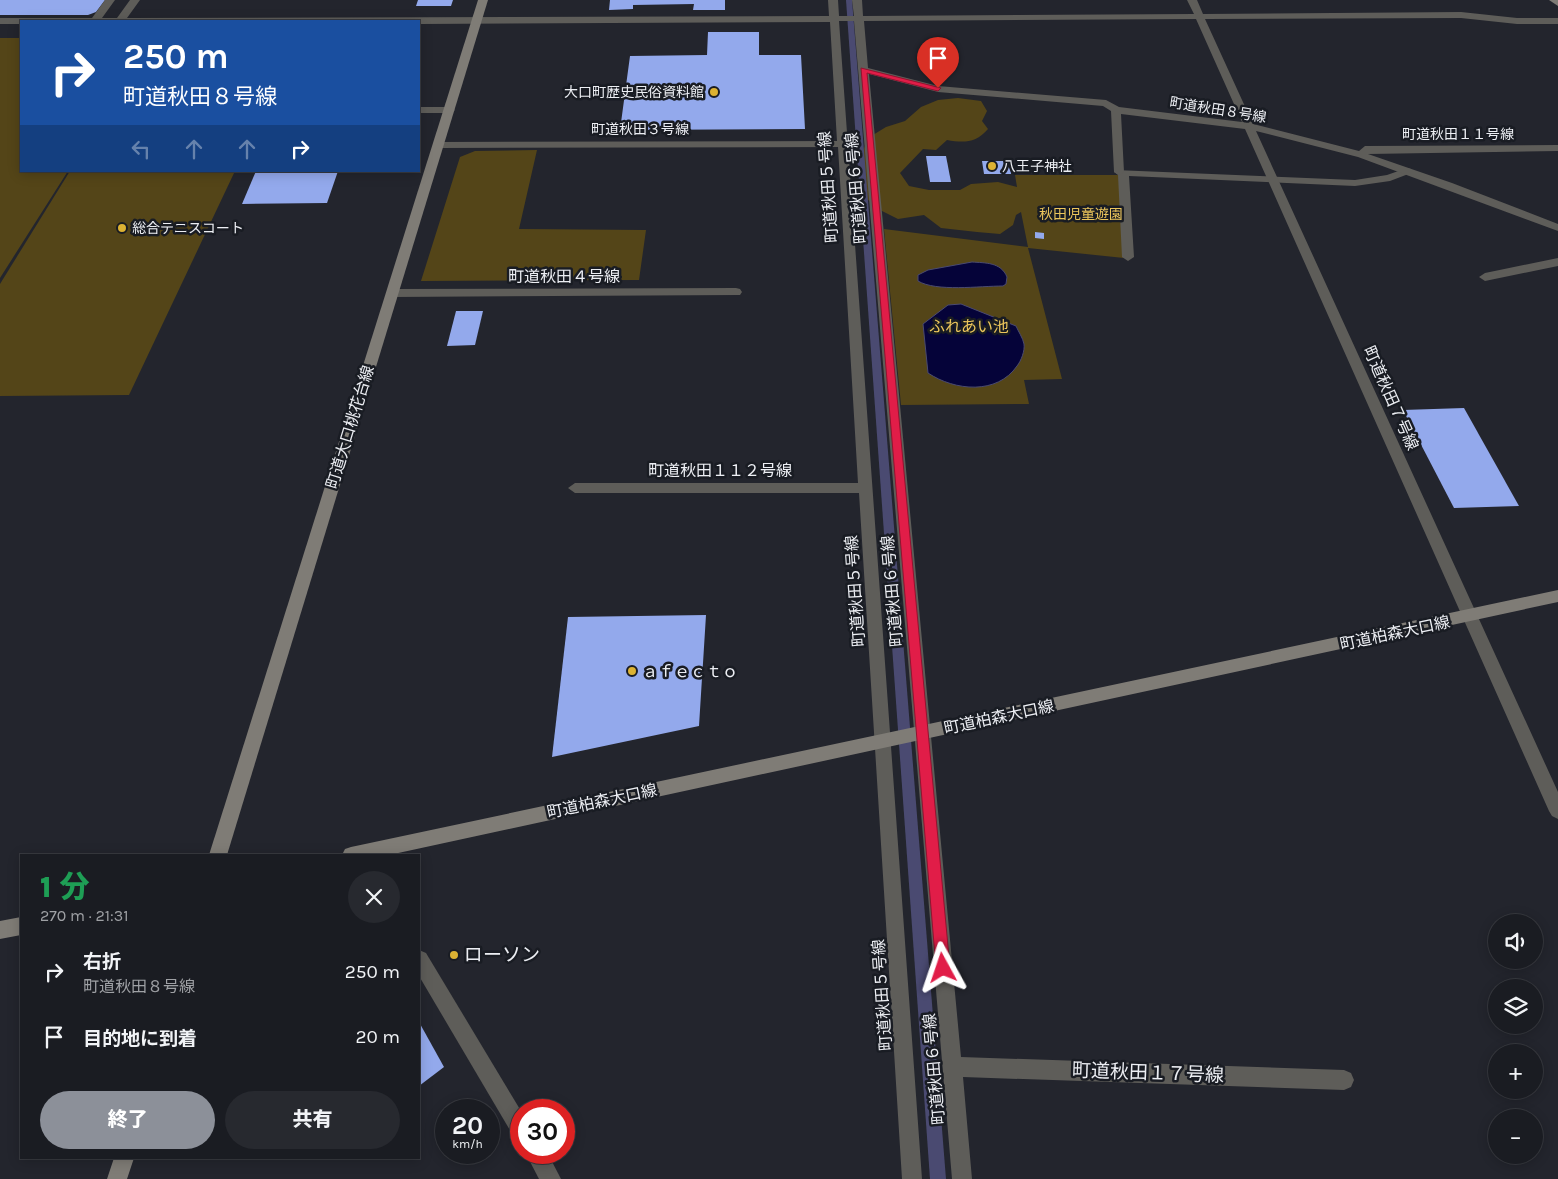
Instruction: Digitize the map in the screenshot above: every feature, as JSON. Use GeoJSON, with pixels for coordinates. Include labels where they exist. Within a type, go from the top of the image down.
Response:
{"type":"FeatureCollection","features":[{"type":"Feature","properties":{"kind":"street"},"geometry":{"type":"LineString","coordinates":[[96,20],[110,0]]}},
{"type":"Feature","properties":{"kind":"street"},"geometry":{"type":"LineString","coordinates":[[121,20],[135,0]]}},
{"type":"Feature","properties":{"kind":"street","name":"町道大口桃花台線"},"geometry":{"type":"LineString","coordinates":[[218,854],[483,0]]}},
{"type":"Feature","properties":{"kind":"street","name":"町道秋田５号線"},"geometry":{"type":"LineString","coordinates":[[833,0],[912,1179]]}},
{"type":"Feature","properties":{"kind":"street","name":"町道秋田６号線"},"geometry":{"type":"LineString","coordinates":[[857,0],[962,1179]]}},
{"type":"Feature","properties":{"kind":"street","name":"町道秋田７号線"},"geometry":{"type":"LineString","coordinates":[[1192,0],[1558,811]]}},
{"type":"Feature","properties":{"kind":"street"},"geometry":{"type":"LineString","coordinates":[[1554,0],[1558,3]]}},
{"type":"Feature","properties":{"kind":"street"},"geometry":{"type":"LineString","coordinates":[[420,20],[1461,14],[1516,21],[1558,21]]}},
{"type":"Feature","properties":{"kind":"street"},"geometry":{"type":"LineString","coordinates":[[0,21],[20,21]]}},
{"type":"Feature","properties":{"kind":"street","name":"町道秋田８号線"},"geometry":{"type":"LineString","coordinates":[[863,70],[938,88],[1106,103],[1116,110],[1249,126],[1362,155],[1558,228]]}},
{"type":"Feature","properties":{"kind":"street"},"geometry":{"type":"LineString","coordinates":[[420,110],[450,110]]}},
{"type":"Feature","properties":{"kind":"street"},"geometry":{"type":"LineString","coordinates":[[1116,110],[1128,257]]}},
{"type":"Feature","properties":{"kind":"street","name":"町道秋田３号線"},"geometry":{"type":"LineString","coordinates":[[438,145],[842,144]]}},
{"type":"Feature","properties":{"kind":"street","name":"町道秋田１１号線"},"geometry":{"type":"LineString","coordinates":[[1362,155],[1365,149],[1558,148]]}},
{"type":"Feature","properties":{"kind":"street"},"geometry":{"type":"LineString","coordinates":[[1121,172],[1274,180],[1366,182],[1385,180],[1407,171]]}},
{"type":"Feature","properties":{"kind":"street"},"geometry":{"type":"LineString","coordinates":[[1485,276],[1558,262]]}},
{"type":"Feature","properties":{"kind":"street","name":"町道秋田４号線"},"geometry":{"type":"LineString","coordinates":[[392,293],[736,292]]}},
{"type":"Feature","properties":{"kind":"street","name":"町道秋田１１２号線"},"geometry":{"type":"LineString","coordinates":[[575,488],[866,488]]}},
{"type":"Feature","properties":{"kind":"street","name":"町道柏森大口線"},"geometry":{"type":"LineString","coordinates":[[359,854],[1470,617],[1558,596]]}},
{"type":"Feature","properties":{"kind":"street"},"geometry":{"type":"LineString","coordinates":[[0,930],[20,926]]}},
{"type":"Feature","properties":{"kind":"street"},"geometry":{"type":"LineString","coordinates":[[420,961],[510,1112]]}},
{"type":"Feature","properties":{"kind":"street","name":"町道秋田１７号線"},"geometry":{"type":"LineString","coordinates":[[952,1067],[1344,1080]]}},
{"type":"Feature","properties":{"kind":"street"},"geometry":{"type":"LineString","coordinates":[[118,1179],[124,1159]]}},
{"type":"Feature","properties":{"kind":"street"},"geometry":{"type":"LineString","coordinates":[[542,1164],[551,1179]]}},
{"type":"Feature","properties":{"kind":"green space"},"geometry":{"type":"Polygon","coordinates":[[[0,38],[20,38],[20,172],[67,172],[0,278],[0,38]]]}},
{"type":"Feature","properties":{"kind":"green space"},"geometry":{"type":"Polygon","coordinates":[[[958,98],[981,101],[987,111],[982,121],[988,129],[979,137],[969,141],[947,140],[936,150],[923,149],[900,173],[909,186],[929,190],[960,190],[971,184],[998,182],[1017,187],[1015,175],[1119,175],[1124,258],[1028,248],[1062,379],[1024,380],[1029,404],[901,405],[884,229],[1028,247],[1021,212],[1016,215],[1013,225],[1000,234],[977,232],[941,228],[924,215],[898,219],[878,209],[865,197],[860,159],[868,138],[886,127],[905,121],[921,107],[938,100],[958,98]]]}},
{"type":"Feature","properties":{"kind":"green space"},"geometry":{"type":"Polygon","coordinates":[[[537,150],[519,229],[646,230],[639,280],[421,281],[460,157],[475,151],[537,150]]]}},
{"type":"Feature","properties":{"kind":"green space","name":"総合テニスコート"},"geometry":{"type":"Polygon","coordinates":[[[69,172],[235,172],[129,395],[0,396],[0,284],[69,172]]]}},
{"type":"Feature","properties":{"kind":"shaded area"},"geometry":{"type":"Polygon","coordinates":[[[972,262],[992,264],[1001,268],[1007,277],[1006,284],[1003,286],[959,288],[936,286],[918,281],[918,275],[928,270],[972,262]]]}},
{"type":"Feature","properties":{"kind":"shaded area"},"geometry":{"type":"Polygon","coordinates":[[[961,304],[1016,326],[1022,337],[1024,347],[1020,361],[1009,375],[998,382],[987,386],[963,386],[950,384],[928,373],[923,324],[948,305],[961,304]]]}},
{"type":"Feature","properties":{"kind":"building"},"geometry":{"type":"Polygon","coordinates":[[[0,0],[105,0],[96,12],[88,15],[0,15],[0,0]]]}},
{"type":"Feature","properties":{"kind":"building"},"geometry":{"type":"Polygon","coordinates":[[[418,0],[453,0],[451,6],[416,6],[418,0]]]}},
{"type":"Feature","properties":{"kind":"building"},"geometry":{"type":"Polygon","coordinates":[[[610,0],[725,0],[725,10],[693,10],[694,4],[633,5],[633,9],[609,10],[610,0]]]}},
{"type":"Feature","properties":{"kind":"building","name":"大口町歴史民俗資料館"},"geometry":{"type":"Polygon","coordinates":[[[708,32],[759,32],[759,55],[801,55],[805,129],[620,130],[630,56],[707,55],[708,32]]]}},
{"type":"Feature","properties":{"kind":"building"},"geometry":{"type":"Polygon","coordinates":[[[926,156],[946,156],[951,182],[930,182],[926,156]]]}},
{"type":"Feature","properties":{"kind":"building"},"geometry":{"type":"Polygon","coordinates":[[[982,161],[1009,161],[1011,174],[984,174],[982,161]]]}},
{"type":"Feature","properties":{"kind":"building"},"geometry":{"type":"Polygon","coordinates":[[[256,172],[338,172],[327,203],[242,204],[256,172]]]}},
{"type":"Feature","properties":{"kind":"building"},"geometry":{"type":"Polygon","coordinates":[[[1035,232],[1044,233],[1044,239],[1035,238],[1035,232]]]}},
{"type":"Feature","properties":{"kind":"building"},"geometry":{"type":"Polygon","coordinates":[[[456,311],[483,311],[475,345],[447,346],[456,311]]]}},
{"type":"Feature","properties":{"kind":"building"},"geometry":{"type":"Polygon","coordinates":[[[1464,408],[1519,506],[1454,508],[1403,410],[1464,408]]]}},
{"type":"Feature","properties":{"kind":"building","name":"ａｆｅｃｔｏ"},"geometry":{"type":"Polygon","coordinates":[[[706,615],[699,726],[552,757],[568,617],[706,615]]]}},
{"type":"Feature","properties":{"kind":"building"},"geometry":{"type":"Polygon","coordinates":[[[420,1024],[444,1067],[420,1085],[420,1024]]]}},
{"type":"Feature","properties":{"kind":"waterway"},"geometry":{"type":"LineString","coordinates":[[849,0],[938,1179]]}},
{"type":"Feature","properties":{"kind":"place","name":"大口町歴史民俗資料館"},"geometry":{"type":"Point","coordinates":[714,92]}},
{"type":"Feature","properties":{"kind":"place","name":"八王子神社"},"geometry":{"type":"Point","coordinates":[992,166]}},
{"type":"Feature","properties":{"kind":"place","name":"総合テニスコート"},"geometry":{"type":"Point","coordinates":[122,228]}},
{"type":"Feature","properties":{"kind":"place","name":"ａｆｅｃｔｏ"},"geometry":{"type":"Point","coordinates":[632,671]}},
{"type":"Feature","properties":{"kind":"place","name":"ローソン"},"geometry":{"type":"Point","coordinates":[454,955]}},
{"type":"Feature","properties":{"kind":"route"},"geometry":{"type":"LineString","coordinates":[[938,88],[863,70],[943,968]]}},
{"type":"Feature","properties":{"kind":"park label","name":"秋田児童遊園"},"geometry":{"type":"Point","coordinates":[1081,214]}},
{"type":"Feature","properties":{"kind":"park label","name":"ふれあい池"},"geometry":{"type":"Point","coordinates":[969,326]}}]}
